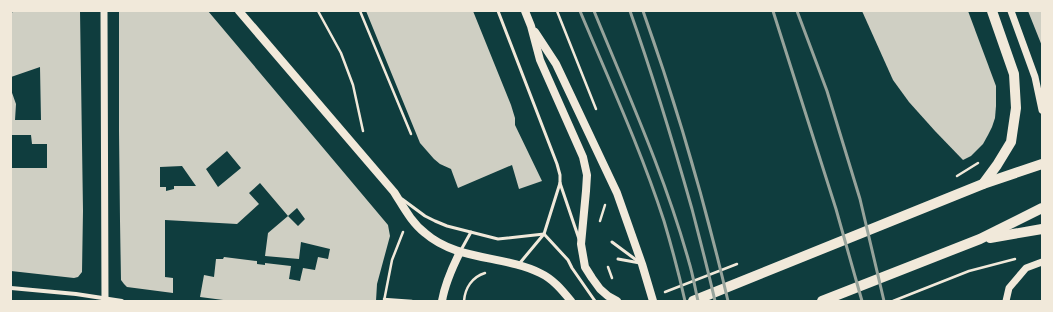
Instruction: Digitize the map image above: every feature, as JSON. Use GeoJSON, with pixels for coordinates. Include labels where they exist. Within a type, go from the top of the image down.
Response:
{"type":"FeatureCollection","features":[{"type":"Feature","properties":{"kind":"main road"},"geometry":{"type":"LineString","coordinates":[[239,11],[394,192],[410,217],[425,234],[433,240],[460,252],[473,256],[519,264],[541,273],[559,286],[571,301]]}},
{"type":"Feature","properties":{"kind":"main road"},"geometry":{"type":"LineString","coordinates":[[525,11],[531,26],[540,60],[583,157],[587,175],[581,244],[585,267],[600,289],[616,301]]}},
{"type":"Feature","properties":{"kind":"main road"},"geometry":{"type":"LineString","coordinates":[[983,184],[1011,142],[1016,108],[1014,74],[992,11]]}},
{"type":"Feature","properties":{"kind":"main road"},"geometry":{"type":"LineString","coordinates":[[531,26],[556,64],[617,193],[642,264],[656,298]]}},
{"type":"Feature","properties":{"kind":"main road"},"geometry":{"type":"LineString","coordinates":[[693,301],[983,184],[1042,164]]}},
{"type":"Feature","properties":{"kind":"main road"},"geometry":{"type":"LineString","coordinates":[[822,301],[980,239],[1042,208]]}},
{"type":"Feature","properties":{"kind":"main road"},"geometry":{"type":"LineString","coordinates":[[980,239],[1042,229]]}},
{"type":"Feature","properties":{"kind":"main road"},"geometry":{"type":"LineString","coordinates":[[442,301],[443,290],[460,252]]}},
{"type":"Feature","properties":{"kind":"street"},"geometry":{"type":"LineString","coordinates":[[104,11],[105,300]]}},
{"type":"Feature","properties":{"kind":"street"},"geometry":{"type":"LineString","coordinates":[[1011,11],[1035,77],[1042,110]]}},
{"type":"Feature","properties":{"kind":"street"},"geometry":{"type":"LineString","coordinates":[[1006,301],[1009,288],[1026,268],[1042,262]]}},
{"type":"Feature","properties":{"kind":"street"},"geometry":{"type":"LineString","coordinates":[[11,288],[76,294],[105,300],[122,301]]}},
{"type":"Feature","properties":{"kind":"lane"},"geometry":{"type":"LineString","coordinates":[[498,11],[560,175],[560,183],[544,234],[519,264]]}},
{"type":"Feature","properties":{"kind":"lane"},"geometry":{"type":"LineString","coordinates":[[560,183],[581,244]]}},
{"type":"Feature","properties":{"kind":"lane"},"geometry":{"type":"LineString","coordinates":[[394,192],[414,208],[434,221],[447,226],[498,239],[544,234]]}},
{"type":"Feature","properties":{"kind":"lane"},"geometry":{"type":"LineString","coordinates":[[460,252],[472,232]]}},
{"type":"Feature","properties":{"kind":"lane"},"geometry":{"type":"LineString","coordinates":[[544,234],[568,260],[595,301]]}},
{"type":"Feature","properties":{"kind":"lane"},"geometry":{"type":"LineString","coordinates":[[612,242],[642,264]]}},
{"type":"Feature","properties":{"kind":"lane"},"geometry":{"type":"LineString","coordinates":[[618,259],[642,264]]}},
{"type":"Feature","properties":{"kind":"path"},"geometry":{"type":"LineString","coordinates":[[318,11],[344,60],[353,85],[363,132]]}},
{"type":"Feature","properties":{"kind":"path"},"geometry":{"type":"LineString","coordinates":[[360,11],[411,134]]}},
{"type":"Feature","properties":{"kind":"path"},"geometry":{"type":"LineString","coordinates":[[954,178],[978,163],[982,158]]}},
{"type":"Feature","properties":{"kind":"path"},"geometry":{"type":"LineString","coordinates":[[598,225],[605,203]]}},
{"type":"Feature","properties":{"kind":"path"},"geometry":{"type":"LineString","coordinates":[[410,217],[392,260],[384,300],[412,301]]}},
{"type":"Feature","properties":{"kind":"path"},"geometry":{"type":"LineString","coordinates":[[893,301],[969,271],[1020,257]]}},
{"type":"Feature","properties":{"kind":"path"},"geometry":{"type":"LineString","coordinates":[[656,298],[741,262]]}},
{"type":"Feature","properties":{"kind":"path"},"geometry":{"type":"LineString","coordinates":[[464,301],[464,295],[468,286],[474,279],[481,274],[490,272]]}},
{"type":"Feature","properties":{"kind":"building"},"geometry":{"type":"Polygon","coordinates":[[[15,11],[80,11],[83,211],[82,272],[78,277],[74,278],[11,271],[11,168],[47,168],[47,144],[32,144],[31,135],[11,135],[11,90],[16,104],[15,120],[41,120],[40,67],[11,77],[11,13],[15,11]]]}},
{"type":"Feature","properties":{"kind":"building"},"geometry":{"type":"Polygon","coordinates":[[[119,11],[208,11],[388,225],[390,236],[377,284],[376,301],[231,301],[200,297],[204,275],[214,277],[216,259],[223,259],[224,257],[257,261],[257,264],[265,265],[265,263],[291,266],[289,279],[300,281],[303,268],[315,270],[318,257],[328,259],[330,249],[301,242],[299,259],[265,256],[268,233],[288,216],[260,183],[249,193],[259,204],[237,224],[165,220],[165,277],[173,278],[173,293],[127,287],[121,280],[119,11]],[[227,151],[206,169],[218,187],[241,168],[227,151]],[[182,166],[160,167],[160,187],[166,187],[166,191],[174,189],[174,186],[196,186],[182,166]],[[297,208],[288,216],[298,226],[305,219],[297,208]]]}},
{"type":"Feature","properties":{"kind":"building"},"geometry":{"type":"Polygon","coordinates":[[[366,11],[473,11],[511,105],[515,118],[515,125],[542,181],[519,189],[512,165],[458,188],[451,169],[440,164],[434,159],[420,143],[366,11]]]}},
{"type":"Feature","properties":{"kind":"building"},"geometry":{"type":"Polygon","coordinates":[[[862,11],[968,11],[996,86],[995,118],[992,127],[983,144],[971,156],[963,160],[909,102],[893,80],[862,11]]]}},
{"type":"Feature","properties":{"kind":"building"},"geometry":{"type":"Polygon","coordinates":[[[1028,11],[1042,11],[1042,46],[1028,11]]]}},
{"type":"Feature","properties":{"kind":"railway"},"geometry":{"type":"LineString","coordinates":[[580,11],[624,115],[655,194],[670,241],[685,301]]}},
{"type":"Feature","properties":{"kind":"railway"},"geometry":{"type":"LineString","coordinates":[[594,11],[669,198],[690,267],[698,301]]}},
{"type":"Feature","properties":{"kind":"railway"},"geometry":{"type":"LineString","coordinates":[[630,11],[678,159],[715,301]]}},
{"type":"Feature","properties":{"kind":"railway"},"geometry":{"type":"LineString","coordinates":[[643,11],[690,155],[728,301]]}},
{"type":"Feature","properties":{"kind":"railway"},"geometry":{"type":"LineString","coordinates":[[773,11],[836,209],[862,301]]}},
{"type":"Feature","properties":{"kind":"railway"},"geometry":{"type":"LineString","coordinates":[[797,11],[827,91],[860,199],[884,301]]}}]}
